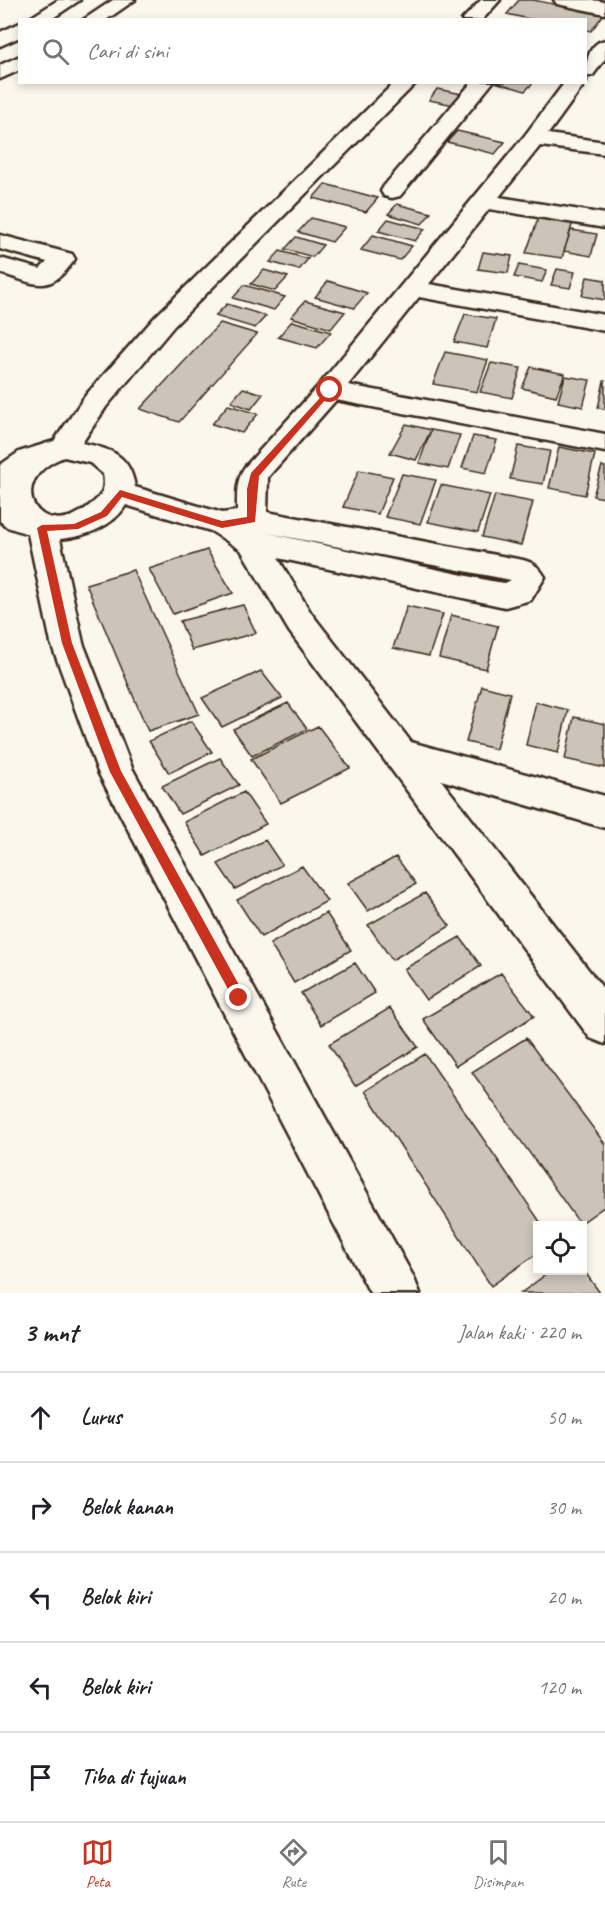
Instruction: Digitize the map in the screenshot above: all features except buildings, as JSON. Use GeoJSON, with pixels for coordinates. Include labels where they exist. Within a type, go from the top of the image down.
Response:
{"type":"FeatureCollection","features":[{"type":"Feature","properties":{"kind":"street"},"geometry":{"type":"LineString","coordinates":[[40,18],[71,0]]}},
{"type":"Feature","properties":{"kind":"street"},"geometry":{"type":"LineString","coordinates":[[95,18],[126,0]]}},
{"type":"Feature","properties":{"kind":"street"},"geometry":{"type":"LineString","coordinates":[[473,18],[491,0]]}},
{"type":"Feature","properties":{"kind":"street"},"geometry":{"type":"LineString","coordinates":[[563,0],[605,8]]}},
{"type":"Feature","properties":{"kind":"street"},"geometry":{"type":"LineString","coordinates":[[0,39],[18,30]]}},
{"type":"Feature","properties":{"kind":"street"},"geometry":{"type":"LineString","coordinates":[[589,72],[605,46]]}},
{"type":"Feature","properties":{"kind":"street"},"geometry":{"type":"LineString","coordinates":[[0,73],[18,63]]}},
{"type":"Feature","properties":{"kind":"street"},"geometry":{"type":"LineString","coordinates":[[64,448],[96,401],[165,321],[405,84]]}},
{"type":"Feature","properties":{"kind":"street"},"geometry":{"type":"LineString","coordinates":[[392,191],[481,84]]}},
{"type":"Feature","properties":{"kind":"street"},"geometry":{"type":"LineString","coordinates":[[579,84],[330,390],[254,475],[252,531],[300,622],[605,1024]]}},
{"type":"Feature","properties":{"kind":"street"},"geometry":{"type":"LineString","coordinates":[[534,139],[605,147]]}},
{"type":"Feature","properties":{"kind":"street"},"geometry":{"type":"LineString","coordinates":[[482,201],[605,221]]}},
{"type":"Feature","properties":{"kind":"street"},"geometry":{"type":"LineString","coordinates":[[0,242],[63,259],[45,278],[0,265]]}},
{"type":"Feature","properties":{"kind":"street"},"geometry":{"type":"LineString","coordinates":[[411,288],[605,323]]}},
{"type":"Feature","properties":{"kind":"street"},"geometry":{"type":"LineString","coordinates":[[330,390],[605,443]]}},
{"type":"Feature","properties":{"kind":"street"},"geometry":{"type":"LineString","coordinates":[[64,448],[89,451],[110,460],[121,475],[120,493],[104,514],[75,527],[42,528],[17,519],[3,503],[2,483],[16,466],[38,454],[64,448]]}},
{"type":"Feature","properties":{"kind":"street"},"geometry":{"type":"LineString","coordinates":[[120,493],[222,524],[505,595],[520,592],[529,577],[523,571],[252,531]]}},
{"type":"Feature","properties":{"kind":"street"},"geometry":{"type":"LineString","coordinates":[[42,528],[67,643],[116,772],[245,1008],[396,1293]]}},
{"type":"Feature","properties":{"kind":"street"},"geometry":{"type":"LineString","coordinates":[[399,753],[605,812]]}},
{"type":"Feature","properties":{"kind":"route"},"geometry":{"type":"LineString","coordinates":[[239,998],[116,772],[67,643],[42,528],[75,527],[104,514],[120,493],[222,524],[252,520],[254,475],[330,390]]}}]}
